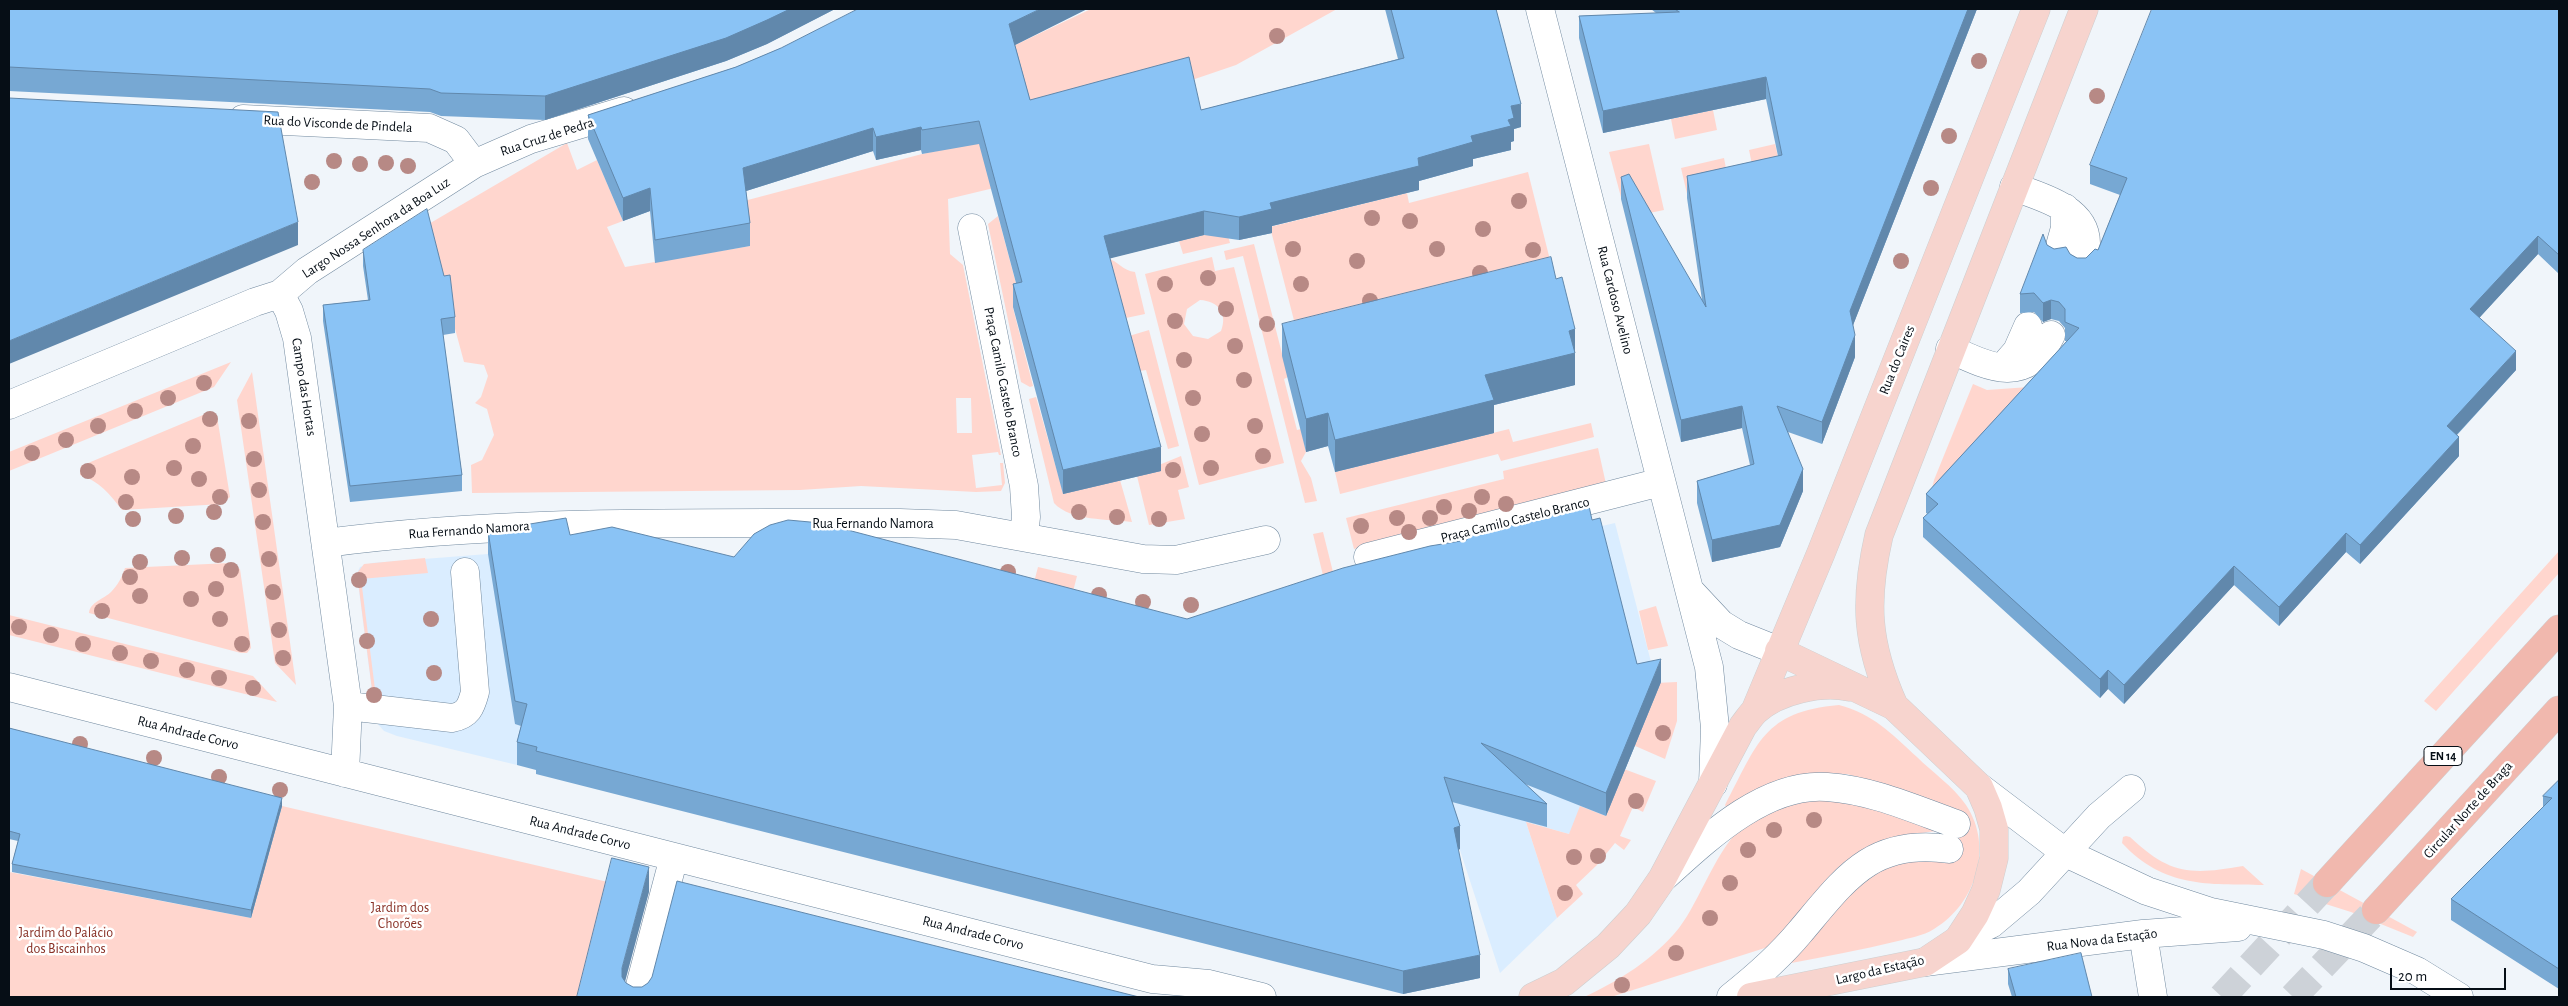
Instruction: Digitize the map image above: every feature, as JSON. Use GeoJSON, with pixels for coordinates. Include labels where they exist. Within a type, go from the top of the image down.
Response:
{"type":"FeatureCollection","features":[{"type":"Feature","properties":{"kind":"highway","name":"EN 14"},"geometry":{"type":"LineString","coordinates":[[2327,883],[2559,629]]}},
{"type":"Feature","properties":{"kind":"highway","name":"Circular Norte de Braga"},"geometry":{"type":"LineString","coordinates":[[2376,910],[2559,710]]}},
{"type":"Feature","properties":{"kind":"main road","name":"Rua do Caires"},"geometry":{"type":"LineString","coordinates":[[1755,711],[1821,553],[2036,9]]}},
{"type":"Feature","properties":{"kind":"main road"},"geometry":{"type":"LineString","coordinates":[[1894,706],[1883,681],[1874,649],[1868,613],[1871,572],[1879,535],[1890,501],[2084,9]]}},
{"type":"Feature","properties":{"kind":"main road","name":"Largo da Estação"},"geometry":{"type":"LineString","coordinates":[[1751,997],[1925,962],[1958,940],[1975,914],[1986,890],[1994,858],[1994,829],[1979,787],[1894,706],[1863,689],[1779,651]]}},
{"type":"Feature","properties":{"kind":"main road","name":"Largo da Estação"},"geometry":{"type":"LineString","coordinates":[[1533,997],[1564,982],[1608,946],[1638,914],[1662,879],[1743,726],[1755,711],[1777,698],[1801,689],[1839,684],[1863,689]]}},
{"type":"Feature","properties":{"kind":"street","name":"Rua Cardoso Avelino"},"geometry":{"type":"LineString","coordinates":[[1540,9],[1709,667],[1715,728],[1712,784]]}},
{"type":"Feature","properties":{"kind":"street","name":"Rua Cruz de Pedra"},"geometry":{"type":"LineString","coordinates":[[474,164],[531,139],[650,103]]}},
{"type":"Feature","properties":{"kind":"street","name":"Rua do Visconde de Pindela"},"geometry":{"type":"LineString","coordinates":[[214,117],[429,128],[456,140],[474,164]]}},
{"type":"Feature","properties":{"kind":"street","name":"Largo Nossa Senhora da Boa Luz"},"geometry":{"type":"LineString","coordinates":[[280,294],[307,271],[474,164]]}},
{"type":"Feature","properties":{"kind":"street"},"geometry":{"type":"LineString","coordinates":[[2014,187],[2065,208],[2077,220],[2085,234],[2086,245],[2069,257]]}},
{"type":"Feature","properties":{"kind":"street","name":"Praça Camilo Castelo Branco"},"geometry":{"type":"LineString","coordinates":[[972,228],[1024,486],[1026,517],[1024,536]]}},
{"type":"Feature","properties":{"kind":"street"},"geometry":{"type":"LineString","coordinates":[[9,405],[232,314],[254,302],[280,294]]}},
{"type":"Feature","properties":{"kind":"street","name":"Campo das Hortas"},"geometry":{"type":"LineString","coordinates":[[280,294],[289,312],[297,338],[326,543],[348,706],[345,773]]}},
{"type":"Feature","properties":{"kind":"street"},"geometry":{"type":"LineString","coordinates":[[1950,349],[1972,359],[2002,367],[2022,368],[2035,360],[2044,349],[2040,330]]}},
{"type":"Feature","properties":{"kind":"street","name":"Praça Camilo Castelo Branco"},"geometry":{"type":"LineString","coordinates":[[1368,557],[1661,482]]}},
{"type":"Feature","properties":{"kind":"street","name":"Rua Fernando Namora"},"geometry":{"type":"LineString","coordinates":[[326,543],[430,531],[536,525],[956,524],[1143,559],[1176,560],[1266,540]]}},
{"type":"Feature","properties":{"kind":"street"},"geometry":{"type":"LineString","coordinates":[[348,706],[452,718],[464,716],[472,707],[475,692],[465,572]]}},
{"type":"Feature","properties":{"kind":"street","name":"Rua Cardoso Avelino"},"geometry":{"type":"LineString","coordinates":[[1691,592],[1721,624],[1739,635],[1779,651]]}},
{"type":"Feature","properties":{"kind":"street","name":"Rua Andrade Corvo"},"geometry":{"type":"LineString","coordinates":[[9,687],[1152,979],[1209,984],[1262,997]]}},
{"type":"Feature","properties":{"kind":"street"},"geometry":{"type":"LineString","coordinates":[[1662,879],[1725,824],[1747,809],[1800,789],[1825,786],[1878,796],[1952,836],[1892,851],[1869,861],[1838,886],[1784,950],[1731,997]]}},
{"type":"Feature","properties":{"kind":"street","name":"Rua Nova da Estação"},"geometry":{"type":"LineString","coordinates":[[1979,787],[2066,853],[2147,892],[2212,912],[2324,935],[2364,948],[2417,971],[2459,997]]}},
{"type":"Feature","properties":{"kind":"street"},"geometry":{"type":"LineString","coordinates":[[1958,940],[1991,924],[2029,892],[2099,816],[2131,789]]}},
{"type":"Feature","properties":{"kind":"street"},"geometry":{"type":"LineString","coordinates":[[637,997],[674,857]]}},
{"type":"Feature","properties":{"kind":"street","name":"Rua Nova da Estação"},"geometry":{"type":"LineString","coordinates":[[1925,962],[2143,934],[2206,928],[2279,925]]}},
{"type":"Feature","properties":{"kind":"street"},"geometry":{"type":"LineString","coordinates":[[2143,934],[2152,997]]}},
{"type":"Feature","properties":{"kind":"street","name":"Rua Andrade Corvo"},"geometry":{"type":"LineString","coordinates":[[1152,979],[1182,997]]}},
{"type":"Feature","properties":{"kind":"shaded area"},"geometry":{"type":"Polygon","coordinates":[[[1615,523],[1658,689],[1606,816],[1569,834],[1526,822],[1557,918],[1500,973],[1444,801],[1589,529],[1615,523]]]}},
{"type":"Feature","properties":{"kind":"shaded area"},"geometry":{"type":"Polygon","coordinates":[[[566,541],[775,736],[751,829],[726,823],[737,777],[518,760],[517,765],[397,736],[384,731],[376,722],[358,583],[357,573],[360,567],[372,563],[488,554],[566,541]]]}},
{"type":"Feature","properties":{"kind":"green space"},"geometry":{"type":"Polygon","coordinates":[[[1091,9],[1337,9],[1236,65],[1189,81],[1030,124],[1009,48],[1091,9]]]}},
{"type":"Feature","properties":{"kind":"green space"},"geometry":{"type":"Polygon","coordinates":[[[1713,110],[1717,130],[1675,139],[1671,119],[1713,110]]]}},
{"type":"Feature","properties":{"kind":"green space"},"geometry":{"type":"Polygon","coordinates":[[[1032,131],[994,188],[948,199],[950,254],[963,265],[1001,455],[998,452],[972,455],[976,488],[1002,485],[1000,463],[1003,463],[1005,483],[1001,491],[976,492],[861,486],[800,490],[472,493],[471,465],[482,460],[494,435],[487,409],[475,403],[481,397],[488,376],[484,365],[464,362],[427,225],[567,143],[577,170],[597,160],[623,221],[607,227],[625,267],[750,246],[744,201],[922,154],[1032,131]],[[956,398],[957,433],[972,433],[971,398],[956,398]]]}},
{"type":"Feature","properties":{"kind":"green space"},"geometry":{"type":"Polygon","coordinates":[[[1649,144],[1664,210],[1640,215],[1631,200],[1622,201],[1609,152],[1649,144]]]}},
{"type":"Feature","properties":{"kind":"green space"},"geometry":{"type":"Polygon","coordinates":[[[1775,144],[1783,178],[1756,183],[1749,150],[1775,144]]]}},
{"type":"Feature","properties":{"kind":"green space"},"geometry":{"type":"Polygon","coordinates":[[[1724,158],[1730,189],[1688,198],[1681,168],[1724,158]]]}},
{"type":"Feature","properties":{"kind":"green space"},"geometry":{"type":"Polygon","coordinates":[[[1528,172],[1553,272],[1298,336],[1270,227],[1407,193],[1409,203],[1528,172]]]}},
{"type":"Feature","properties":{"kind":"green space"},"geometry":{"type":"Polygon","coordinates":[[[998,216],[1022,306],[1013,308],[1033,386],[1030,387],[1021,382],[988,224],[998,216]]]}},
{"type":"Feature","properties":{"kind":"green space"},"geometry":{"type":"Polygon","coordinates":[[[1226,229],[1230,243],[1183,254],[1179,241],[1226,229]]]}},
{"type":"Feature","properties":{"kind":"green space"},"geometry":{"type":"Polygon","coordinates":[[[1254,244],[1288,377],[1284,379],[1297,430],[1301,429],[1306,452],[1301,461],[1311,478],[1317,501],[1305,503],[1243,256],[1226,260],[1224,251],[1254,244]]]}},
{"type":"Feature","properties":{"kind":"green space"},"geometry":{"type":"Polygon","coordinates":[[[1212,257],[1215,271],[1234,267],[1284,463],[1199,485],[1145,274],[1212,257]],[[1200,300],[1187,309],[1184,324],[1193,336],[1208,339],[1221,331],[1223,319],[1220,309],[1206,301],[1200,300]]]}},
{"type":"Feature","properties":{"kind":"green space"},"geometry":{"type":"Polygon","coordinates":[[[1107,258],[1127,270],[1135,272],[1145,314],[1126,318],[1119,317],[1107,258]]]}},
{"type":"Feature","properties":{"kind":"green space"},"geometry":{"type":"Polygon","coordinates":[[[1149,330],[1179,446],[1168,449],[1146,370],[1134,372],[1129,336],[1149,330]]]}},
{"type":"Feature","properties":{"kind":"green space"},"geometry":{"type":"Polygon","coordinates":[[[231,362],[214,387],[9,471],[9,452],[231,362]]]}},
{"type":"Feature","properties":{"kind":"green space"},"geometry":{"type":"Polygon","coordinates":[[[252,372],[296,685],[275,663],[237,400],[252,372]]]}},
{"type":"Feature","properties":{"kind":"green space"},"geometry":{"type":"Polygon","coordinates":[[[1973,384],[1987,390],[2043,386],[1926,513],[1934,480],[1973,384]]]}},
{"type":"Feature","properties":{"kind":"green space"},"geometry":{"type":"Polygon","coordinates":[[[1036,397],[1063,492],[1120,480],[1132,522],[1080,516],[1061,509],[1054,503],[1029,399],[1036,397]]]}},
{"type":"Feature","properties":{"kind":"green space"},"geometry":{"type":"Polygon","coordinates":[[[210,412],[217,416],[230,497],[222,504],[122,510],[104,489],[80,475],[81,466],[210,412]]]}},
{"type":"Feature","properties":{"kind":"green space"},"geometry":{"type":"Polygon","coordinates":[[[1591,423],[1594,437],[1501,461],[1498,454],[1340,494],[1335,472],[1509,429],[1513,442],[1591,423]]]}},
{"type":"Feature","properties":{"kind":"green space"},"geometry":{"type":"Polygon","coordinates":[[[1598,448],[1606,484],[1354,549],[1346,518],[1504,479],[1503,471],[1598,448]]]}},
{"type":"Feature","properties":{"kind":"green space"},"geometry":{"type":"Polygon","coordinates":[[[1181,456],[1189,487],[1178,490],[1185,519],[1149,525],[1137,476],[1154,472],[1159,465],[1181,456]]]}},
{"type":"Feature","properties":{"kind":"green space"},"geometry":{"type":"Polygon","coordinates":[[[1323,532],[1338,592],[1328,596],[1313,534],[1323,532]]]}},
{"type":"Feature","properties":{"kind":"green space"},"geometry":{"type":"Polygon","coordinates":[[[2559,551],[2559,573],[2436,711],[2424,701],[2559,551]]]}},
{"type":"Feature","properties":{"kind":"green space"},"geometry":{"type":"Polygon","coordinates":[[[425,558],[428,573],[361,579],[377,705],[374,705],[357,573],[364,564],[425,558]]]}},
{"type":"Feature","properties":{"kind":"green space"},"geometry":{"type":"Polygon","coordinates":[[[229,563],[240,569],[251,648],[247,653],[89,613],[95,603],[116,587],[125,568],[229,563]]]}},
{"type":"Feature","properties":{"kind":"green space"},"geometry":{"type":"Polygon","coordinates":[[[1038,567],[1077,576],[1068,611],[1029,601],[1038,567]]]}},
{"type":"Feature","properties":{"kind":"green space"},"geometry":{"type":"Polygon","coordinates":[[[1656,606],[1668,646],[1648,650],[1639,611],[1656,606]]]}},
{"type":"Feature","properties":{"kind":"green space"},"geometry":{"type":"Polygon","coordinates":[[[9,615],[253,676],[277,702],[9,635],[9,615]]]}},
{"type":"Feature","properties":{"kind":"green space"},"geometry":{"type":"Polygon","coordinates":[[[1677,682],[1677,721],[1665,759],[1633,745],[1656,683],[1677,682]]]}},
{"type":"Feature","properties":{"kind":"green space"},"geometry":{"type":"Polygon","coordinates":[[[1839,705],[1862,713],[1872,719],[1943,780],[1961,798],[1974,821],[1979,839],[1976,873],[1970,890],[1961,905],[1949,918],[1930,931],[1884,944],[1786,964],[1838,904],[1873,873],[1952,836],[1878,783],[1847,774],[1817,773],[1786,778],[1726,807],[1725,805],[1746,764],[1766,734],[1778,723],[1794,715],[1814,709],[1839,705]]]}},
{"type":"Feature","properties":{"kind":"green space"},"geometry":{"type":"Polygon","coordinates":[[[1624,769],[1656,781],[1643,812],[1633,807],[1620,836],[1631,840],[1624,850],[1615,843],[1597,865],[1576,885],[1583,894],[1557,918],[1526,822],[1569,834],[1580,806],[1606,816],[1624,769]]]}},
{"type":"Feature","properties":{"kind":"green space"},"geometry":{"type":"Polygon","coordinates":[[[1826,798],[1860,804],[1938,831],[1908,835],[1880,842],[1854,855],[1831,875],[1789,930],[1768,947],[1611,997],[1584,997],[1623,976],[1659,950],[1687,917],[1726,846],[1744,826],[1773,810],[1805,801],[1826,798]]]}},
{"type":"Feature","properties":{"kind":"green space","name":"Jardim dos Chorões"},"geometry":{"type":"Polygon","coordinates":[[[282,806],[612,883],[583,997],[9,997],[9,872],[251,918],[282,806]]]}},
{"type":"Feature","properties":{"kind":"green space"},"geometry":{"type":"Polygon","coordinates":[[[2123,837],[2130,837],[2157,859],[2170,865],[2195,871],[2243,866],[2264,885],[2205,883],[2170,876],[2138,858],[2122,843],[2123,837]]]}},
{"type":"Feature","properties":{"kind":"green space"},"geometry":{"type":"Polygon","coordinates":[[[2301,869],[2417,932],[2413,937],[2351,912],[2294,894],[2301,869]]]}},
{"type":"Feature","properties":{"kind":"building"},"geometry":{"type":"Polygon","coordinates":[[[9,9],[790,9],[726,38],[545,96],[441,93],[430,89],[9,67],[9,9]]]}},
{"type":"Feature","properties":{"kind":"building"},"geometry":{"type":"Polygon","coordinates":[[[858,9],[1040,9],[1009,24],[1030,100],[1189,57],[1201,110],[1404,58],[1391,9],[1496,9],[1521,104],[1511,106],[1514,118],[1508,120],[1511,126],[1471,136],[1473,142],[1418,158],[1419,166],[1270,203],[1272,209],[1239,217],[1204,211],[1104,236],[1161,447],[1063,470],[1013,284],[1022,282],[979,121],[922,130],[921,127],[876,137],[873,128],[743,168],[750,223],[655,240],[650,188],[623,198],[588,115],[736,67],[781,48],[858,9]]]}},
{"type":"Feature","properties":{"kind":"building"},"geometry":{"type":"Polygon","coordinates":[[[1675,9],[1968,9],[1850,311],[1855,335],[1822,422],[1777,406],[1803,469],[1780,525],[1712,540],[1697,481],[1754,464],[1742,406],[1681,420],[1621,177],[1629,174],[1706,307],[1687,176],[1782,155],[1766,77],[1603,111],[1579,16],[1679,12],[1675,9]]]}},
{"type":"Feature","properties":{"kind":"building"},"geometry":{"type":"Polygon","coordinates":[[[2152,9],[2559,9],[2559,255],[2538,236],[2470,309],[2516,351],[2447,426],[2459,437],[2360,545],[2346,533],[2279,607],[2234,566],[2124,685],[2108,670],[2100,679],[1923,518],[1938,504],[1926,494],[2079,328],[2065,322],[2065,309],[2059,302],[2051,300],[2043,303],[2034,293],[2020,294],[2043,234],[2047,245],[2054,249],[2066,247],[2070,254],[2077,258],[2086,258],[2095,249],[2098,250],[2127,178],[2090,165],[2152,9]]]}},
{"type":"Feature","properties":{"kind":"building"},"geometry":{"type":"Polygon","coordinates":[[[9,98],[278,112],[298,222],[9,341],[9,98]]]}},
{"type":"Feature","properties":{"kind":"building"},"geometry":{"type":"Polygon","coordinates":[[[427,209],[444,276],[450,275],[455,317],[441,319],[462,475],[350,486],[323,305],[370,300],[363,250],[427,209]]]}},
{"type":"Feature","properties":{"kind":"building"},"geometry":{"type":"Polygon","coordinates":[[[1551,257],[1556,279],[1562,277],[1575,329],[1569,331],[1575,353],[1485,375],[1494,400],[1335,440],[1328,413],[1306,419],[1282,324],[1551,257]]]}},
{"type":"Feature","properties":{"kind":"building"},"geometry":{"type":"Polygon","coordinates":[[[1589,506],[1592,520],[1600,518],[1637,664],[1661,659],[1606,793],[1481,743],[1547,804],[1444,777],[1460,826],[1454,828],[1480,955],[1403,971],[536,751],[537,747],[517,742],[527,704],[515,701],[488,531],[566,518],[570,535],[612,527],[734,557],[754,534],[770,525],[788,520],[821,523],[1187,619],[1343,568],[1430,546],[1467,540],[1466,537],[1589,506]]]}},
{"type":"Feature","properties":{"kind":"building"},"geometry":{"type":"Polygon","coordinates":[[[9,728],[282,798],[251,910],[12,864],[20,834],[9,831],[9,728]]]}},
{"type":"Feature","properties":{"kind":"building"},"geometry":{"type":"Polygon","coordinates":[[[2559,780],[2559,969],[2451,899],[2552,798],[2543,796],[2559,780]]]}},
{"type":"Feature","properties":{"kind":"building"},"geometry":{"type":"Polygon","coordinates":[[[612,858],[649,867],[622,968],[622,977],[626,983],[633,987],[642,987],[652,977],[677,881],[1139,997],[577,997],[612,858]]]}},
{"type":"Feature","properties":{"kind":"building"},"geometry":{"type":"Polygon","coordinates":[[[2081,953],[2092,997],[2016,997],[2008,969],[2081,953]]]}},
{"type":"Feature","properties":{"kind":"tunnel"},"geometry":{"type":"LineString","coordinates":[[2222,997],[2327,883]]}},
{"type":"Feature","properties":{"kind":"tunnel"},"geometry":{"type":"LineString","coordinates":[[2293,997],[2376,910]]}},
{"type":"Feature","properties":{"kind":"park label","name":"Jardim do Palácio dos Biscainhos"},"geometry":{"type":"Point","coordinates":[66,942]}}]}
